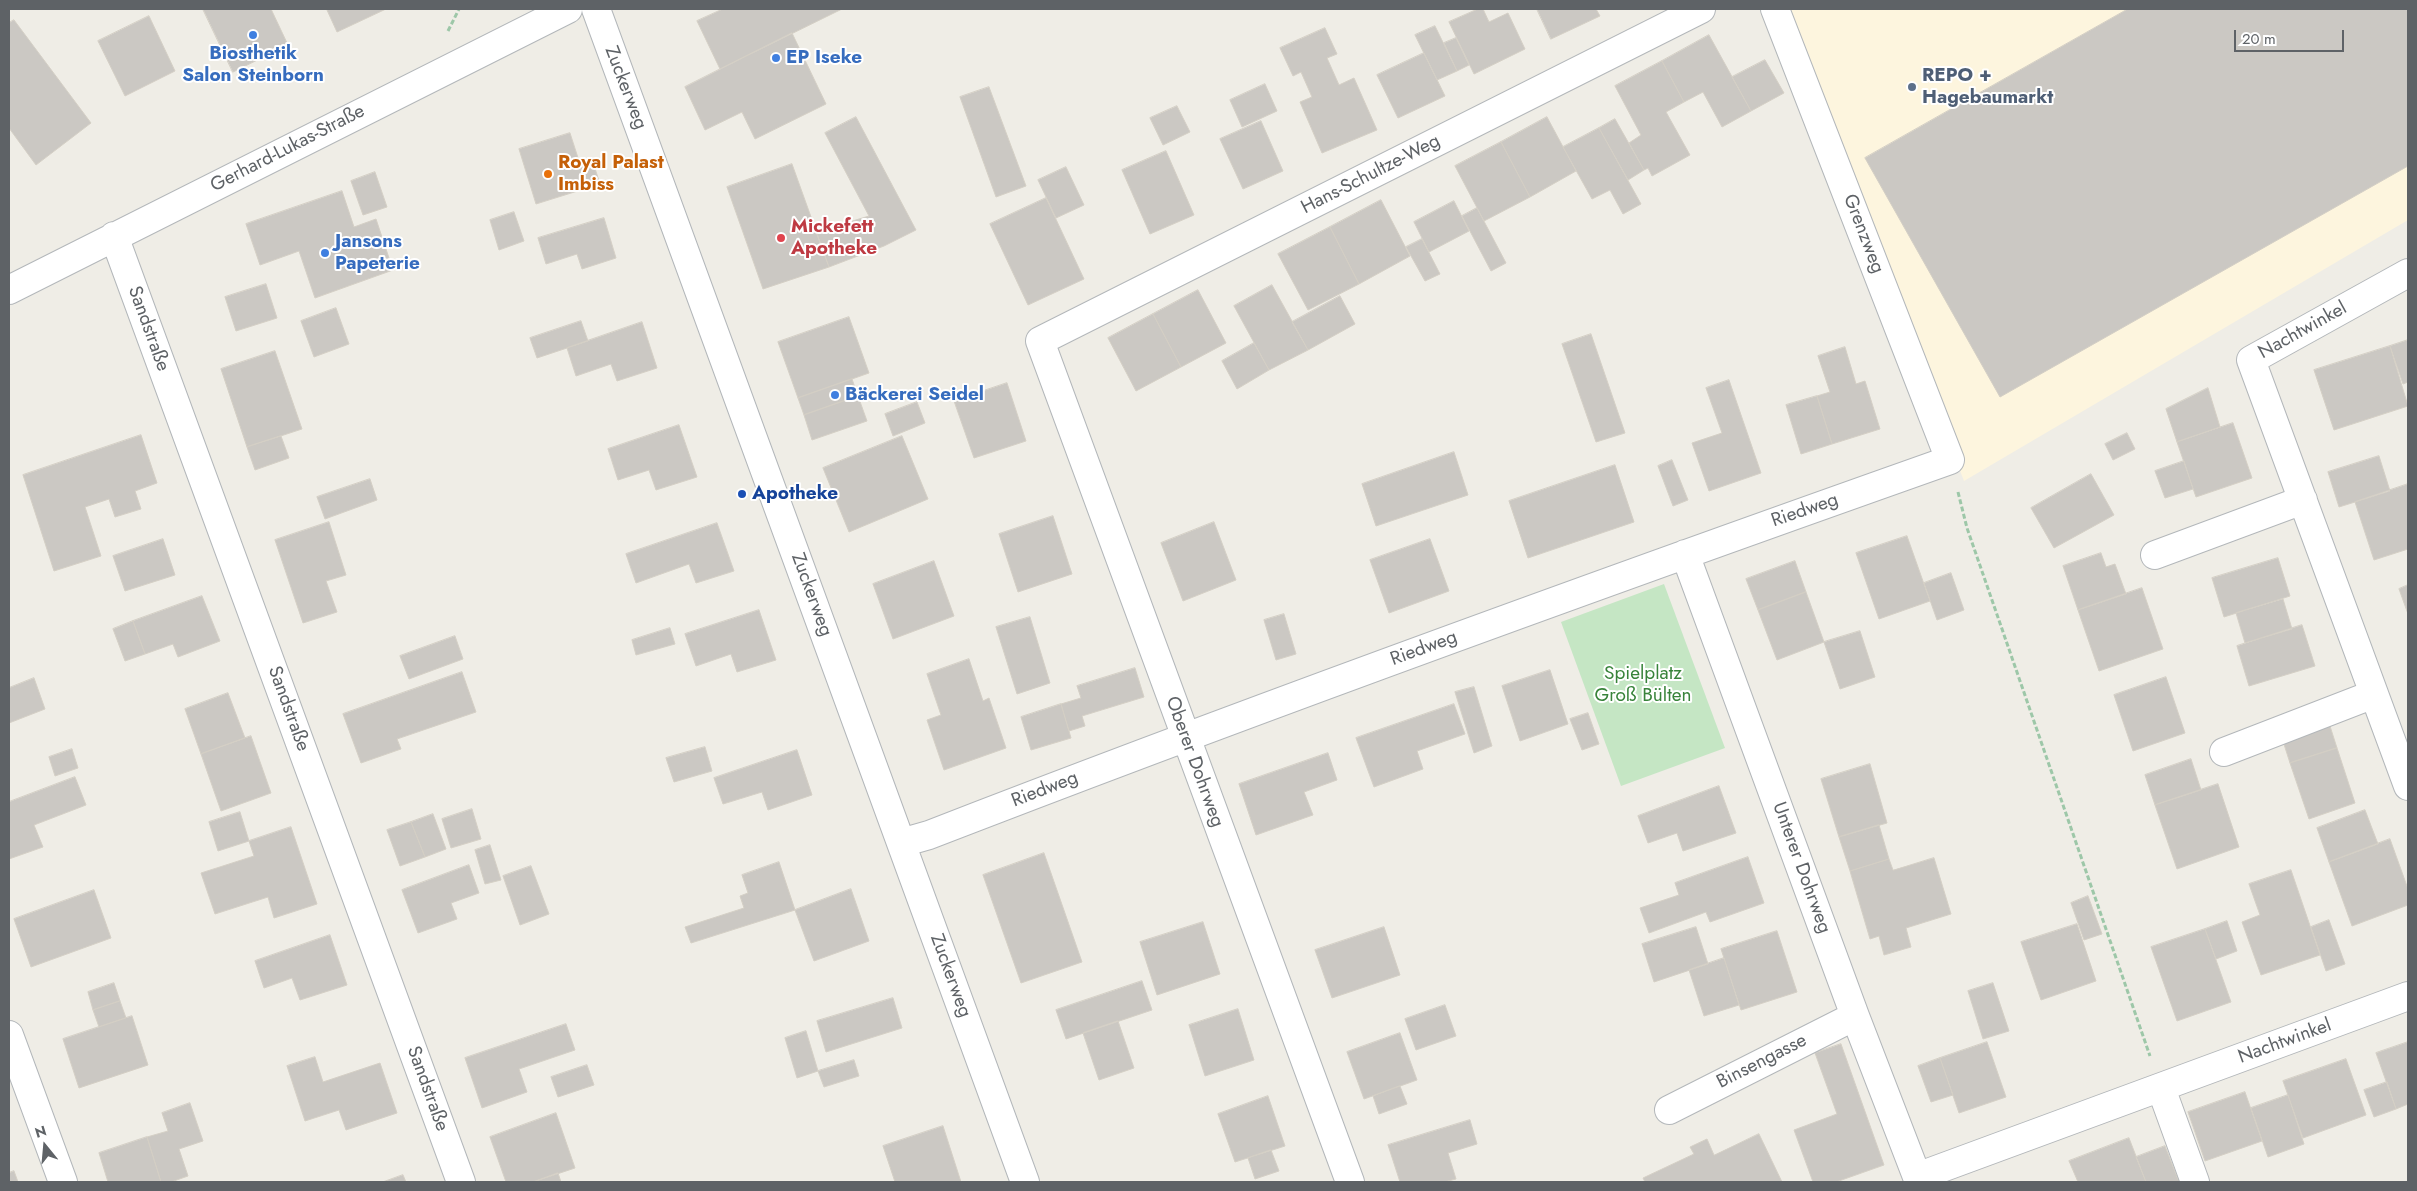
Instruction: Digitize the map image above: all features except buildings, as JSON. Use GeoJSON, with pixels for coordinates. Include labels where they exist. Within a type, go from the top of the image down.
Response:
{"type":"FeatureCollection","features":[{"type":"Feature","properties":{"kind":"street","name":"Gerhard-Lukas-Straße"},"geometry":{"type":"LineString","coordinates":[[9,290],[568,9]]}},
{"type":"Feature","properties":{"kind":"street","name":"Zuckerweg"},"geometry":{"type":"LineString","coordinates":[[596,9],[1025,1182]]}},
{"type":"Feature","properties":{"kind":"street","name":"Hans-Schultze-Weg"},"geometry":{"type":"LineString","coordinates":[[1040,341],[1701,9]]}},
{"type":"Feature","properties":{"kind":"street","name":"Grenzweg"},"geometry":{"type":"LineString","coordinates":[[1775,9],[1950,460]]}},
{"type":"Feature","properties":{"kind":"street","name":"Sandstraße"},"geometry":{"type":"LineString","coordinates":[[114,236],[462,1182]]}},
{"type":"Feature","properties":{"kind":"street","name":"Nachtwinkel"},"geometry":{"type":"LineString","coordinates":[[2408,273],[2251,360],[2408,786]]}},
{"type":"Feature","properties":{"kind":"street","name":"Oberer Dohrweg"},"geometry":{"type":"LineString","coordinates":[[1040,341],[1350,1182]]}},
{"type":"Feature","properties":{"kind":"street","name":"Riedweg"},"geometry":{"type":"LineString","coordinates":[[901,843],[929,835],[1185,736],[1685,554],[1950,460]]}},
{"type":"Feature","properties":{"kind":"street"},"geometry":{"type":"LineString","coordinates":[[2155,555],[2303,500]]}},
{"type":"Feature","properties":{"kind":"street","name":"Unterer Dohrweg"},"geometry":{"type":"LineString","coordinates":[[1685,554],[1855,1016],[1918,1180]]}},
{"type":"Feature","properties":{"kind":"street"},"geometry":{"type":"LineString","coordinates":[[2224,752],[2374,694]]}},
{"type":"Feature","properties":{"kind":"street","name":"Nachtwinkel"},"geometry":{"type":"LineString","coordinates":[[1918,1180],[2408,996]]}},
{"type":"Feature","properties":{"kind":"street","name":"Binsengasse"},"geometry":{"type":"LineString","coordinates":[[1669,1110],[1855,1016]]}},
{"type":"Feature","properties":{"kind":"street"},"geometry":{"type":"LineString","coordinates":[[9,1035],[63,1182]]}},
{"type":"Feature","properties":{"kind":"street"},"geometry":{"type":"LineString","coordinates":[[2161,1088],[2195,1182]]}},
{"type":"Feature","properties":{"kind":"path"},"geometry":{"type":"LineString","coordinates":[[1950,460],[1967,528],[2161,1088]]}},
{"type":"Feature","properties":{"kind":"shaded area"},"geometry":{"type":"Polygon","coordinates":[[[1784,9],[2408,9],[2408,220],[1964,481],[1784,9]]]}},
{"type":"Feature","properties":{"kind":"green space","name":"Spielplatz Groß Bülten"},"geometry":{"type":"Polygon","coordinates":[[[1664,584],[1725,748],[1621,786],[1561,622],[1664,584]]]}},
{"type":"Feature","properties":{"kind":"place","name":"Biosthetik Salon Steinborn"},"geometry":{"type":"Point","coordinates":[253,35]}},
{"type":"Feature","properties":{"kind":"place","name":"EP Iseke"},"geometry":{"type":"Point","coordinates":[776,58]}},
{"type":"Feature","properties":{"kind":"place","name":"REPO + Hagebaumarkt"},"geometry":{"type":"Point","coordinates":[1912,87]}},
{"type":"Feature","properties":{"kind":"place","name":"Royal Palast Imbiss"},"geometry":{"type":"Point","coordinates":[548,174]}},
{"type":"Feature","properties":{"kind":"place","name":"Mickefett Apotheke"},"geometry":{"type":"Point","coordinates":[781,238]}},
{"type":"Feature","properties":{"kind":"place","name":"Jansons Papeterie"},"geometry":{"type":"Point","coordinates":[325,253]}},
{"type":"Feature","properties":{"kind":"place","name":"Bäckerei Seidel"},"geometry":{"type":"Point","coordinates":[835,395]}},
{"type":"Feature","properties":{"kind":"place","name":"Apotheke"},"geometry":{"type":"Point","coordinates":[742,494]}}]}
